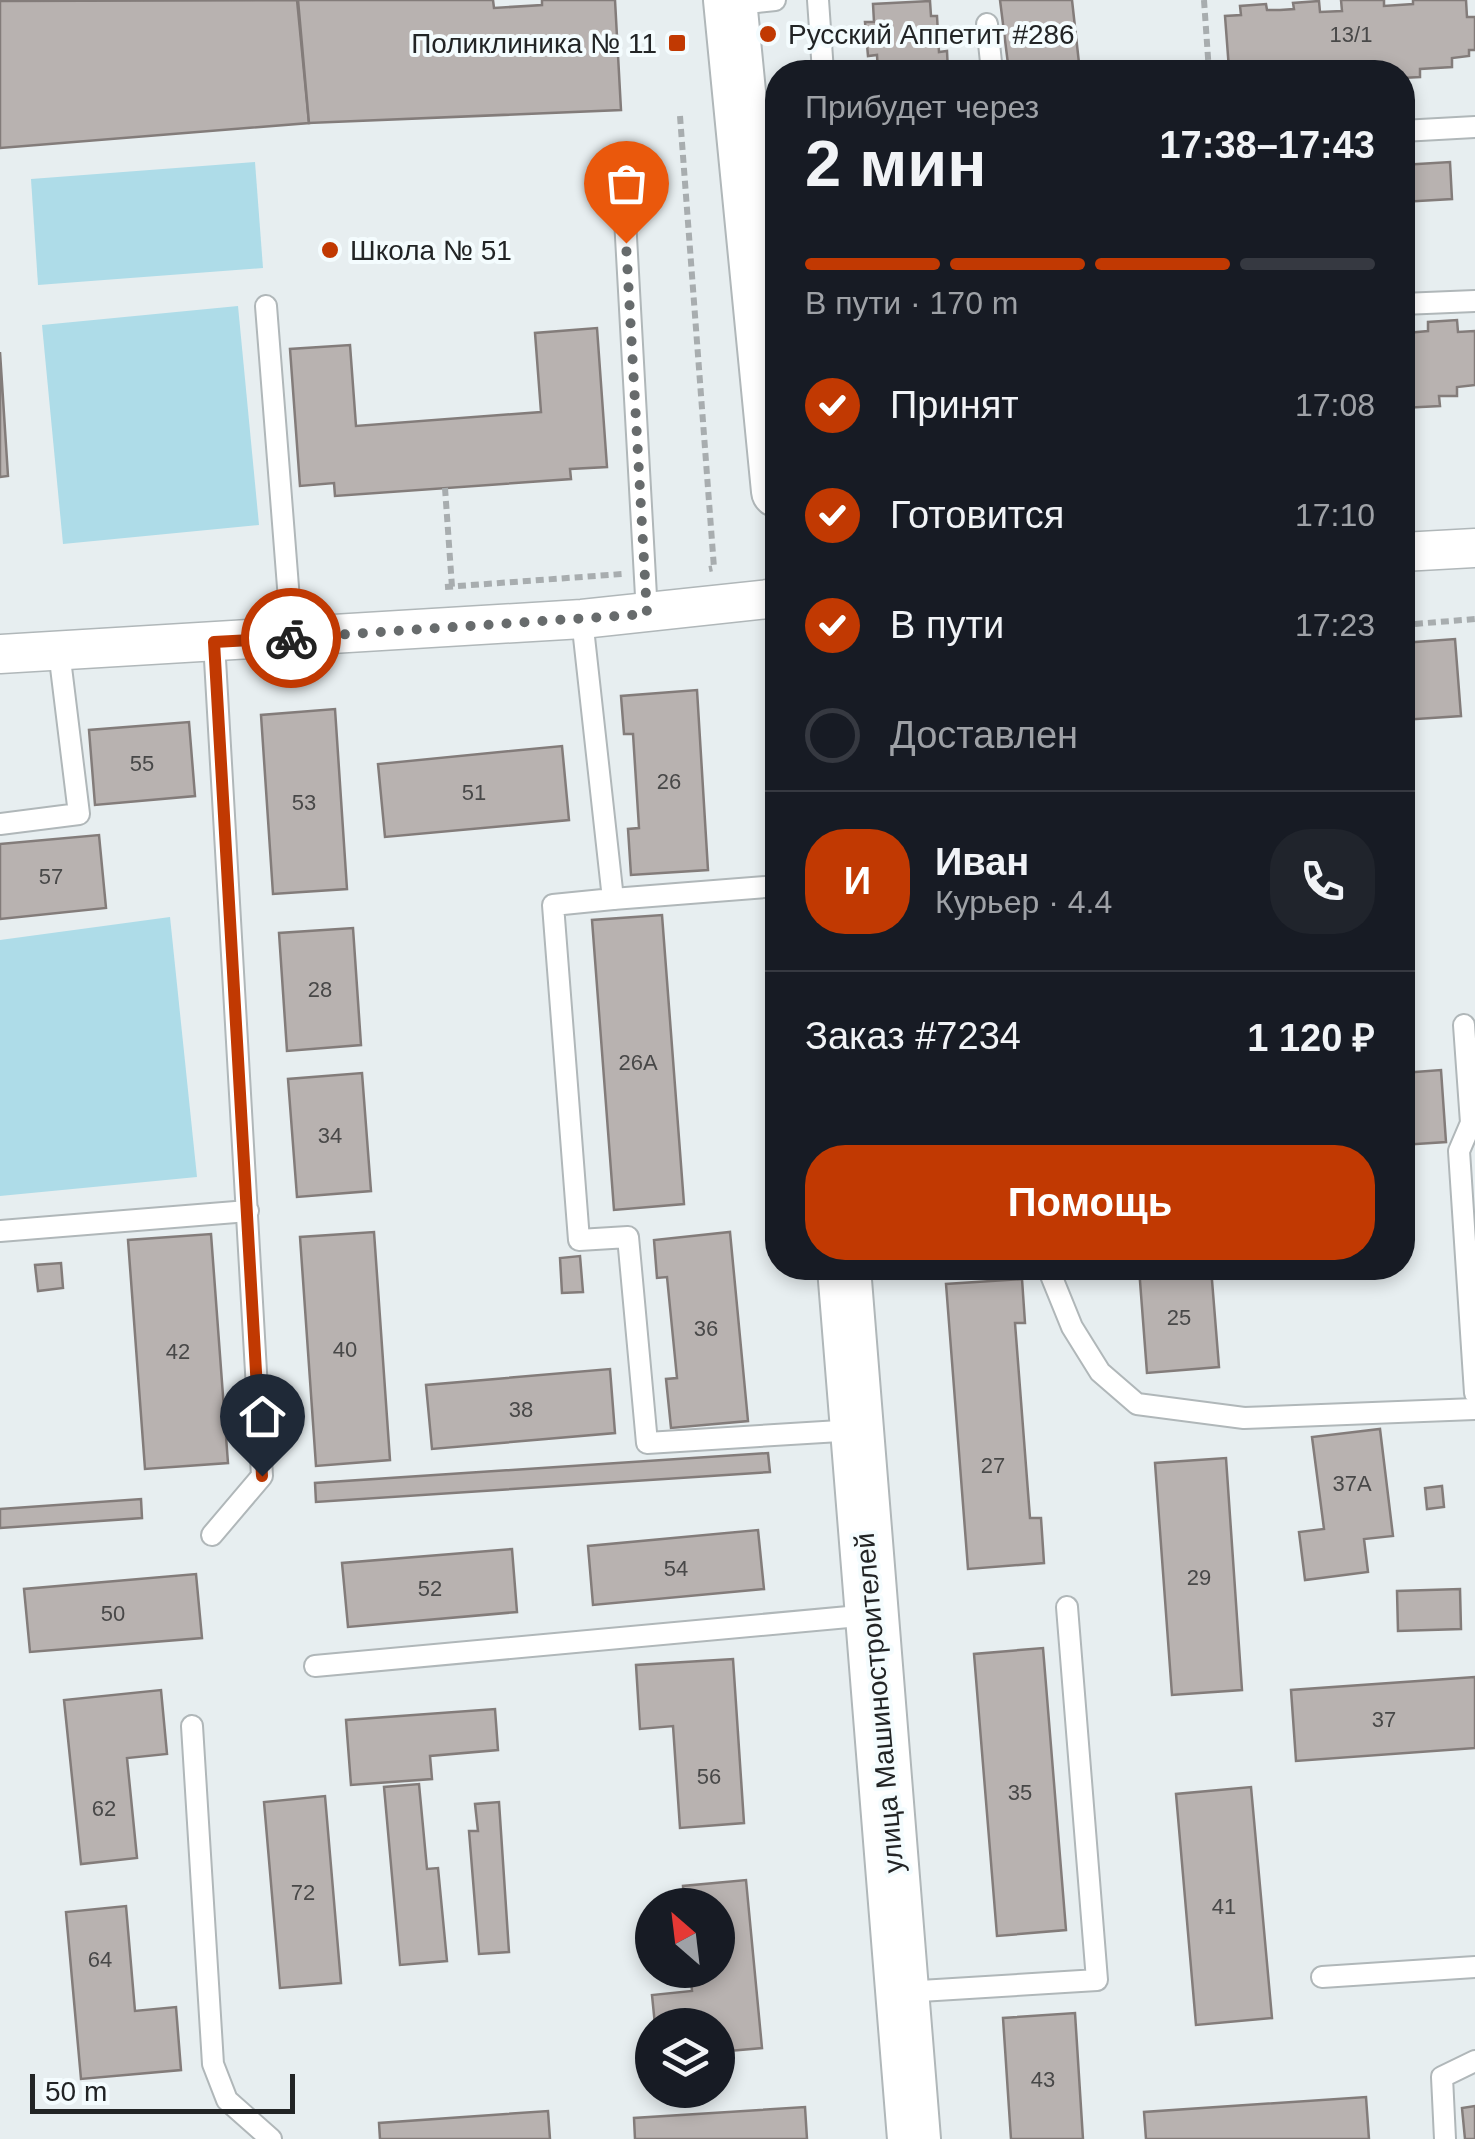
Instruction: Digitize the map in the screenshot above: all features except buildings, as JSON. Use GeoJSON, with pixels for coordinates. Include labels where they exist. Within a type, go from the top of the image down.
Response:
{"type":"FeatureCollection","features":[{"type":"Feature","properties":{"kind":"street"},"geometry":{"type":"LineString","coordinates":[[745,2],[765,298]]}},
{"type":"Feature","properties":{"kind":"street"},"geometry":{"type":"LineString","coordinates":[[1415,551],[1475,548]]}},
{"type":"Feature","properties":{"kind":"street"},"geometry":{"type":"LineString","coordinates":[[0,654],[582,619],[765,600]]}},
{"type":"Feature","properties":{"kind":"street","name":"улица Машиностроителей"},"geometry":{"type":"LineString","coordinates":[[845,1280],[914,2139]]}},
{"type":"Feature","properties":{"kind":"lane"},"geometry":{"type":"LineString","coordinates":[[818,0],[822,60]]}},
{"type":"Feature","properties":{"kind":"lane"},"geometry":{"type":"LineString","coordinates":[[987,24],[991,60]]}},
{"type":"Feature","properties":{"kind":"lane"},"geometry":{"type":"LineString","coordinates":[[1415,130],[1475,127]]}},
{"type":"Feature","properties":{"kind":"lane"},"geometry":{"type":"LineString","coordinates":[[622,164],[647,614]]}},
{"type":"Feature","properties":{"kind":"lane"},"geometry":{"type":"LineString","coordinates":[[1415,303],[1475,301]]}},
{"type":"Feature","properties":{"kind":"lane"},"geometry":{"type":"LineString","coordinates":[[266,306],[292,638]]}},
{"type":"Feature","properties":{"kind":"lane"},"geometry":{"type":"LineString","coordinates":[[582,619],[613,899]]}},
{"type":"Feature","properties":{"kind":"lane"},"geometry":{"type":"LineString","coordinates":[[212,1535],[262,1476],[214,642]]}},
{"type":"Feature","properties":{"kind":"lane"},"geometry":{"type":"LineString","coordinates":[[0,824],[79,814],[59,651]]}},
{"type":"Feature","properties":{"kind":"lane"},"geometry":{"type":"LineString","coordinates":[[765,887],[553,905],[579,1240],[628,1236],[647,1442],[857,1430]]}},
{"type":"Feature","properties":{"kind":"lane"},"geometry":{"type":"LineString","coordinates":[[1464,1024],[1471,1069],[1467,1151],[1475,1393]]}},
{"type":"Feature","properties":{"kind":"lane"},"geometry":{"type":"LineString","coordinates":[[0,1230],[248,1211]]}},
{"type":"Feature","properties":{"kind":"lane"},"geometry":{"type":"LineString","coordinates":[[1053,1280],[1072,1326],[1100,1372],[1137,1404],[1244,1418],[1475,1409]]}},
{"type":"Feature","properties":{"kind":"lane"},"geometry":{"type":"LineString","coordinates":[[902,1992],[1097,1980],[1067,1608]]}},
{"type":"Feature","properties":{"kind":"lane"},"geometry":{"type":"LineString","coordinates":[[315,1666],[872,1615]]}},
{"type":"Feature","properties":{"kind":"lane"},"geometry":{"type":"LineString","coordinates":[[192,1726],[213,2064],[227,2100],[271,2139]]}},
{"type":"Feature","properties":{"kind":"lane"},"geometry":{"type":"LineString","coordinates":[[1322,1977],[1475,1967]]}},
{"type":"Feature","properties":{"kind":"lane"},"geometry":{"type":"LineString","coordinates":[[1445,2139],[1442,2077],[1475,2061]]}},
{"type":"Feature","properties":{"kind":"path"},"geometry":{"type":"LineString","coordinates":[[1204,0],[1208,60]]}},
{"type":"Feature","properties":{"kind":"path"},"geometry":{"type":"LineString","coordinates":[[680,116],[714,568]]}},
{"type":"Feature","properties":{"kind":"path"},"geometry":{"type":"LineString","coordinates":[[445,488],[452,587]]}},
{"type":"Feature","properties":{"kind":"path"},"geometry":{"type":"LineString","coordinates":[[1415,624],[1475,619]]}},
{"type":"Feature","properties":{"kind":"shaded area"},"geometry":{"type":"Polygon","coordinates":[[[255,162],[263,268],[38,285],[31,179],[255,162]]]}},
{"type":"Feature","properties":{"kind":"shaded area"},"geometry":{"type":"Polygon","coordinates":[[[238,306],[259,525],[63,544],[42,325],[238,306]]]}},
{"type":"Feature","properties":{"kind":"shaded area"},"geometry":{"type":"Polygon","coordinates":[[[170,917],[197,1177],[0,1196],[0,940],[170,917]]]}},
{"type":"Feature","properties":{"kind":"way so far"},"geometry":{"type":"LineString","coordinates":[[291,638],[647,614],[626,243]]}},
{"type":"Feature","properties":{"kind":"place","name":"Русский Аппетит #286"},"geometry":{"type":"Point","coordinates":[768,34]}},
{"type":"Feature","properties":{"kind":"place","name":"Поликлиника № 11"},"geometry":{"type":"Point","coordinates":[677,43]}},
{"type":"Feature","properties":{"kind":"place","name":"Школа № 51"},"geometry":{"type":"Point","coordinates":[330,250]}},
{"type":"Feature","properties":{"kind":"route"},"geometry":{"type":"LineString","coordinates":[[262,1476],[214,642],[291,638]]}}]}
